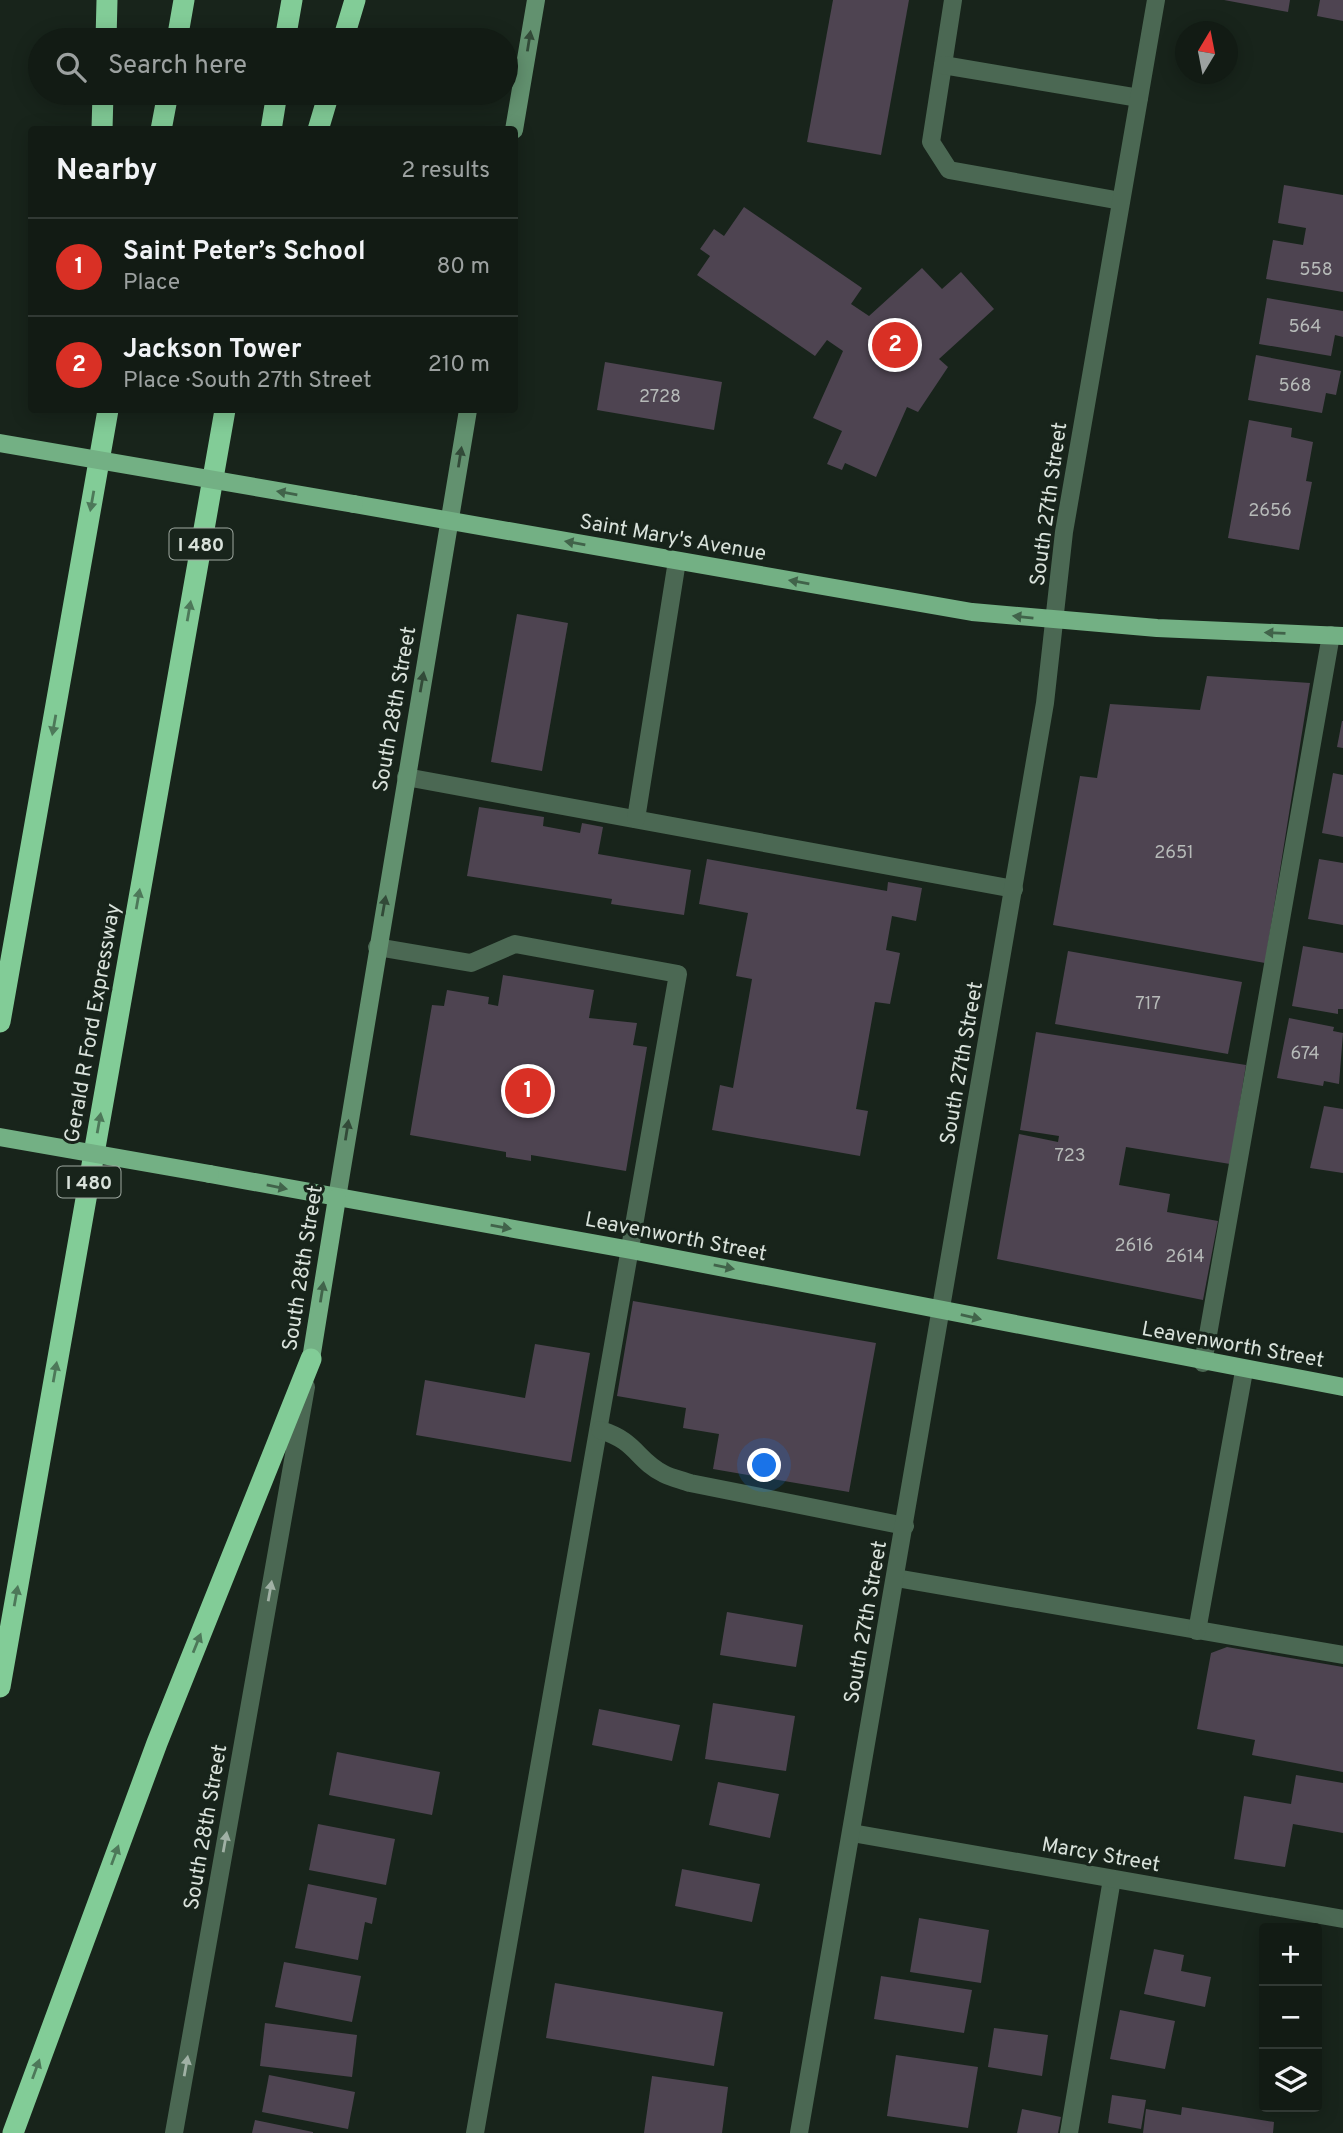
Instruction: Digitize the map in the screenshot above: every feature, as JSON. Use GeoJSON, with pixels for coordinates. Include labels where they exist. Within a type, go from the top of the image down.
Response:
{"type":"FeatureCollection","features":[{"type":"Feature","properties":{"kind":"highway"},"geometry":{"type":"LineString","coordinates":[[106,28],[107,0]]}},
{"type":"Feature","properties":{"kind":"highway"},"geometry":{"type":"LineString","coordinates":[[179,28],[184,0]]}},
{"type":"Feature","properties":{"kind":"highway"},"geometry":{"type":"LineString","coordinates":[[287,28],[292,0]]}},
{"type":"Feature","properties":{"kind":"highway"},"geometry":{"type":"LineString","coordinates":[[347,28],[355,0]]}},
{"type":"Feature","properties":{"kind":"highway"},"geometry":{"type":"LineString","coordinates":[[102,126],[103,105]]}},
{"type":"Feature","properties":{"kind":"highway"},"geometry":{"type":"LineString","coordinates":[[163,126],[166,105]]}},
{"type":"Feature","properties":{"kind":"highway"},"geometry":{"type":"LineString","coordinates":[[272,126],[275,105]]}},
{"type":"Feature","properties":{"kind":"highway"},"geometry":{"type":"LineString","coordinates":[[319,126],[325,105]]}},
{"type":"Feature","properties":{"kind":"highway"},"geometry":{"type":"LineString","coordinates":[[0,1022],[107,413]]}},
{"type":"Feature","properties":{"kind":"highway","name":"Gerald R Ford Expressway"},"geometry":{"type":"LineString","coordinates":[[0,1687],[224,413]]}},
{"type":"Feature","properties":{"kind":"highway"},"geometry":{"type":"LineString","coordinates":[[13,2133],[157,1743],[311,1359]]}},
{"type":"Feature","properties":{"kind":"main road"},"geometry":{"type":"LineString","coordinates":[[515,126],[536,0]]}},
{"type":"Feature","properties":{"kind":"main road","name":"South 28th Street"},"geometry":{"type":"LineString","coordinates":[[311,1359],[377,947],[467,413]]}},
{"type":"Feature","properties":{"kind":"main road","name":"Saint Mary's Avenue"},"geometry":{"type":"LineString","coordinates":[[0,443],[972,612],[1055,621],[1337,635]]}},
{"type":"Feature","properties":{"kind":"main road","name":"Leavenworth Street"},"geometry":{"type":"LineString","coordinates":[[0,1137],[631,1250],[1244,1371],[1343,1387]]}},
{"type":"Feature","properties":{"kind":"street"},"geometry":{"type":"LineString","coordinates":[[953,0],[931,142],[949,170],[1121,201]]}},
{"type":"Feature","properties":{"kind":"street","name":"South 27th Street"},"geometry":{"type":"LineString","coordinates":[[799,2133],[1014,889],[1045,703],[1064,532],[1156,0]]}},
{"type":"Feature","properties":{"kind":"street"},"geometry":{"type":"LineString","coordinates":[[943,65],[1139,97]]}},
{"type":"Feature","properties":{"kind":"street"},"geometry":{"type":"LineString","coordinates":[[636,819],[677,561]]}},
{"type":"Feature","properties":{"kind":"street"},"geometry":{"type":"LineString","coordinates":[[1203,1363],[1337,635]]}},
{"type":"Feature","properties":{"kind":"street"},"geometry":{"type":"LineString","coordinates":[[406,777],[1014,889]]}},
{"type":"Feature","properties":{"kind":"street"},"geometry":{"type":"LineString","coordinates":[[377,947],[471,963],[515,944],[678,974],[475,2133]]}},
{"type":"Feature","properties":{"kind":"street","name":"South 28th Street"},"geometry":{"type":"LineString","coordinates":[[174,2133],[311,1359]]}},
{"type":"Feature","properties":{"kind":"street"},"geometry":{"type":"LineString","coordinates":[[1197,1631],[1244,1371]]}},
{"type":"Feature","properties":{"kind":"street"},"geometry":{"type":"LineString","coordinates":[[600,1430],[619,1436],[634,1446],[662,1473],[690,1483],[905,1526]]}},
{"type":"Feature","properties":{"kind":"street"},"geometry":{"type":"LineString","coordinates":[[896,1578],[1343,1655]]}},
{"type":"Feature","properties":{"kind":"street","name":"Marcy Street"},"geometry":{"type":"LineString","coordinates":[[852,1833],[1343,1919]]}},
{"type":"Feature","properties":{"kind":"street"},"geometry":{"type":"LineString","coordinates":[[1069,2133],[1112,1879]]}},
{"type":"Feature","properties":{"kind":"building"},"geometry":{"type":"Polygon","coordinates":[[[833,0],[909,0],[881,155],[807,142],[833,0]]]}},
{"type":"Feature","properties":{"kind":"building"},"geometry":{"type":"Polygon","coordinates":[[[1224,0],[1290,0],[1288,12],[1224,0]]]}},
{"type":"Feature","properties":{"kind":"building"},"geometry":{"type":"Polygon","coordinates":[[[1320,0],[1343,0],[1343,21],[1317,16],[1320,0]]]}},
{"type":"Feature","properties":{"kind":"building"},"geometry":{"type":"Polygon","coordinates":[[[1284,185],[1343,195],[1343,292],[1266,279],[1273,240],[1303,245],[1306,228],[1278,223],[1284,185]]]}},
{"type":"Feature","properties":{"kind":"building"},"geometry":{"type":"Polygon","coordinates":[[[744,207],[862,288],[851,304],[869,316],[922,268],[942,289],[961,272],[994,309],[939,359],[948,367],[918,412],[907,407],[876,477],[845,463],[842,470],[827,464],[842,431],[813,418],[843,351],[827,340],[815,356],[697,275],[710,256],[700,249],[714,229],[724,236],[744,207]]]}},
{"type":"Feature","properties":{"kind":"building"},"geometry":{"type":"Polygon","coordinates":[[[1267,298],[1343,311],[1343,337],[1335,335],[1331,356],[1259,344],[1267,298]]]}},
{"type":"Feature","properties":{"kind":"building"},"geometry":{"type":"Polygon","coordinates":[[[1256,355],[1341,371],[1336,395],[1326,393],[1322,413],[1248,400],[1256,355]]]}},
{"type":"Feature","properties":{"kind":"building"},"geometry":{"type":"Polygon","coordinates":[[[605,362],[722,382],[714,430],[597,410],[605,362]]]}},
{"type":"Feature","properties":{"kind":"building"},"geometry":{"type":"Polygon","coordinates":[[[1249,420],[1292,428],[1291,437],[1313,442],[1306,481],[1312,482],[1299,550],[1228,538],[1249,420]]]}},
{"type":"Feature","properties":{"kind":"building"},"geometry":{"type":"Polygon","coordinates":[[[517,614],[568,623],[542,771],[491,762],[517,614]]]}},
{"type":"Feature","properties":{"kind":"building"},"geometry":{"type":"Polygon","coordinates":[[[1207,676],[1310,683],[1265,963],[1053,925],[1080,776],[1097,778],[1110,704],[1200,710],[1207,676]]]}},
{"type":"Feature","properties":{"kind":"building"},"geometry":{"type":"Polygon","coordinates":[[[1343,721],[1343,748],[1337,747],[1343,721]]]}},
{"type":"Feature","properties":{"kind":"building"},"geometry":{"type":"Polygon","coordinates":[[[1333,773],[1343,775],[1343,837],[1322,833],[1333,773]]]}},
{"type":"Feature","properties":{"kind":"building"},"geometry":{"type":"Polygon","coordinates":[[[479,807],[544,817],[543,826],[580,833],[582,823],[603,827],[598,854],[691,870],[684,915],[611,904],[612,899],[467,876],[479,807]]]}},
{"type":"Feature","properties":{"kind":"building"},"geometry":{"type":"Polygon","coordinates":[[[707,859],[887,891],[888,882],[922,888],[916,921],[892,916],[886,950],[900,953],[890,1004],[875,1002],[856,1109],[868,1111],[860,1156],[712,1130],[720,1085],[733,1088],[752,979],[736,976],[748,913],[699,904],[707,859]]]}},
{"type":"Feature","properties":{"kind":"building"},"geometry":{"type":"Polygon","coordinates":[[[1319,859],[1343,863],[1343,925],[1308,919],[1319,859]]]}},
{"type":"Feature","properties":{"kind":"building"},"geometry":{"type":"Polygon","coordinates":[[[1303,946],[1343,953],[1343,1009],[1338,1009],[1338,1014],[1292,1006],[1303,946]]]}},
{"type":"Feature","properties":{"kind":"building"},"geometry":{"type":"Polygon","coordinates":[[[1068,951],[1242,982],[1228,1054],[1055,1024],[1068,951]]]}},
{"type":"Feature","properties":{"kind":"building"},"geometry":{"type":"Polygon","coordinates":[[[503,975],[594,990],[589,1018],[637,1023],[633,1045],[647,1047],[626,1171],[531,1155],[531,1161],[506,1157],[506,1152],[410,1135],[432,1005],[444,1006],[447,990],[489,997],[488,1004],[498,1006],[503,975]]]}},
{"type":"Feature","properties":{"kind":"building"},"geometry":{"type":"Polygon","coordinates":[[[1289,1018],[1334,1027],[1333,1031],[1343,1033],[1339,1084],[1324,1081],[1323,1086],[1277,1078],[1289,1018]]]}},
{"type":"Feature","properties":{"kind":"building"},"geometry":{"type":"Polygon","coordinates":[[[1036,1032],[1246,1065],[1230,1164],[1126,1147],[1119,1185],[1170,1194],[1167,1212],[1218,1221],[1203,1300],[997,1259],[1019,1134],[1058,1142],[1059,1136],[1020,1130],[1036,1032]]]}},
{"type":"Feature","properties":{"kind":"building"},"geometry":{"type":"Polygon","coordinates":[[[1324,1106],[1343,1109],[1343,1173],[1310,1168],[1324,1106]]]}},
{"type":"Feature","properties":{"kind":"building"},"geometry":{"type":"Polygon","coordinates":[[[633,1301],[876,1343],[849,1492],[713,1469],[719,1434],[683,1428],[686,1408],[617,1396],[633,1301]]]}},
{"type":"Feature","properties":{"kind":"building"},"geometry":{"type":"Polygon","coordinates":[[[535,1344],[590,1353],[571,1462],[416,1435],[425,1380],[525,1398],[535,1344]]]}},
{"type":"Feature","properties":{"kind":"building"},"geometry":{"type":"Polygon","coordinates":[[[727,1612],[803,1625],[796,1667],[720,1655],[727,1612]]]}},
{"type":"Feature","properties":{"kind":"building"},"geometry":{"type":"Polygon","coordinates":[[[1227,1647],[1343,1667],[1343,1772],[1252,1755],[1255,1740],[1197,1729],[1211,1653],[1227,1647]]]}},
{"type":"Feature","properties":{"kind":"building"},"geometry":{"type":"Polygon","coordinates":[[[713,1703],[795,1716],[786,1771],[705,1759],[713,1703]]]}},
{"type":"Feature","properties":{"kind":"building"},"geometry":{"type":"Polygon","coordinates":[[[599,1709],[680,1725],[672,1761],[592,1745],[599,1709]]]}},
{"type":"Feature","properties":{"kind":"building"},"geometry":{"type":"Polygon","coordinates":[[[337,1752],[440,1772],[432,1815],[329,1795],[337,1752]]]}},
{"type":"Feature","properties":{"kind":"building"},"geometry":{"type":"Polygon","coordinates":[[[1296,1775],[1343,1783],[1343,1833],[1293,1824],[1285,1867],[1234,1859],[1244,1796],[1291,1804],[1296,1775]]]}},
{"type":"Feature","properties":{"kind":"building"},"geometry":{"type":"Polygon","coordinates":[[[718,1782],[779,1794],[770,1838],[709,1825],[718,1782]]]}},
{"type":"Feature","properties":{"kind":"building"},"geometry":{"type":"Polygon","coordinates":[[[318,1824],[395,1839],[386,1885],[309,1870],[318,1824]]]}},
{"type":"Feature","properties":{"kind":"building"},"geometry":{"type":"Polygon","coordinates":[[[682,1869],[760,1884],[752,1922],[675,1906],[682,1869]]]}},
{"type":"Feature","properties":{"kind":"building"},"geometry":{"type":"Polygon","coordinates":[[[308,1884],[377,1898],[372,1924],[365,1922],[358,1960],[295,1948],[308,1884]]]}},
{"type":"Feature","properties":{"kind":"building"},"geometry":{"type":"Polygon","coordinates":[[[919,1918],[989,1930],[981,1983],[910,1972],[919,1918]]]}},
{"type":"Feature","properties":{"kind":"building"},"geometry":{"type":"Polygon","coordinates":[[[1154,1949],[1184,1955],[1181,1971],[1211,1977],[1205,2007],[1144,1994],[1154,1949]]]}},
{"type":"Feature","properties":{"kind":"building"},"geometry":{"type":"Polygon","coordinates":[[[284,1962],[361,1976],[352,2022],[275,2007],[284,1962]]]}},
{"type":"Feature","properties":{"kind":"building"},"geometry":{"type":"Polygon","coordinates":[[[881,1976],[972,1990],[964,2033],[874,2019],[881,1976]]]}},
{"type":"Feature","properties":{"kind":"building"},"geometry":{"type":"Polygon","coordinates":[[[555,1983],[723,2012],[714,2066],[546,2038],[555,1983]]]}},
{"type":"Feature","properties":{"kind":"building"},"geometry":{"type":"Polygon","coordinates":[[[1120,2010],[1175,2021],[1165,2069],[1110,2059],[1120,2010]]]}},
{"type":"Feature","properties":{"kind":"building"},"geometry":{"type":"Polygon","coordinates":[[[265,2023],[357,2035],[352,2077],[260,2066],[265,2023]]]}},
{"type":"Feature","properties":{"kind":"building"},"geometry":{"type":"Polygon","coordinates":[[[994,2028],[1048,2035],[1042,2076],[988,2067],[994,2028]]]}},
{"type":"Feature","properties":{"kind":"building"},"geometry":{"type":"Polygon","coordinates":[[[896,2055],[978,2067],[968,2128],[887,2116],[896,2055]]]}},
{"type":"Feature","properties":{"kind":"building"},"geometry":{"type":"Polygon","coordinates":[[[269,2075],[355,2092],[348,2129],[262,2112],[269,2075]]]}},
{"type":"Feature","properties":{"kind":"building"},"geometry":{"type":"Polygon","coordinates":[[[652,2076],[728,2087],[722,2133],[644,2133],[652,2076]]]}},
{"type":"Feature","properties":{"kind":"building"},"geometry":{"type":"Polygon","coordinates":[[[1112,2095],[1146,2100],[1141,2129],[1108,2123],[1112,2095]]]}},
{"type":"Feature","properties":{"kind":"building"},"geometry":{"type":"Polygon","coordinates":[[[1182,2107],[1274,2122],[1273,2133],[1143,2133],[1146,2109],[1181,2115],[1182,2107]]]}},
{"type":"Feature","properties":{"kind":"building"},"geometry":{"type":"Polygon","coordinates":[[[1022,2109],[1061,2117],[1058,2133],[1017,2133],[1022,2109]]]}},
{"type":"Feature","properties":{"kind":"building"},"geometry":{"type":"Polygon","coordinates":[[[255,2120],[313,2132],[313,2133],[252,2133],[255,2120]]]}},
{"type":"Feature","properties":{"kind":"place","name":"Jackson Tower"},"geometry":{"type":"Point","coordinates":[895,345]}},
{"type":"Feature","properties":{"kind":"place","name":"Saint Peter’s School"},"geometry":{"type":"Point","coordinates":[528,1091]}}]}
